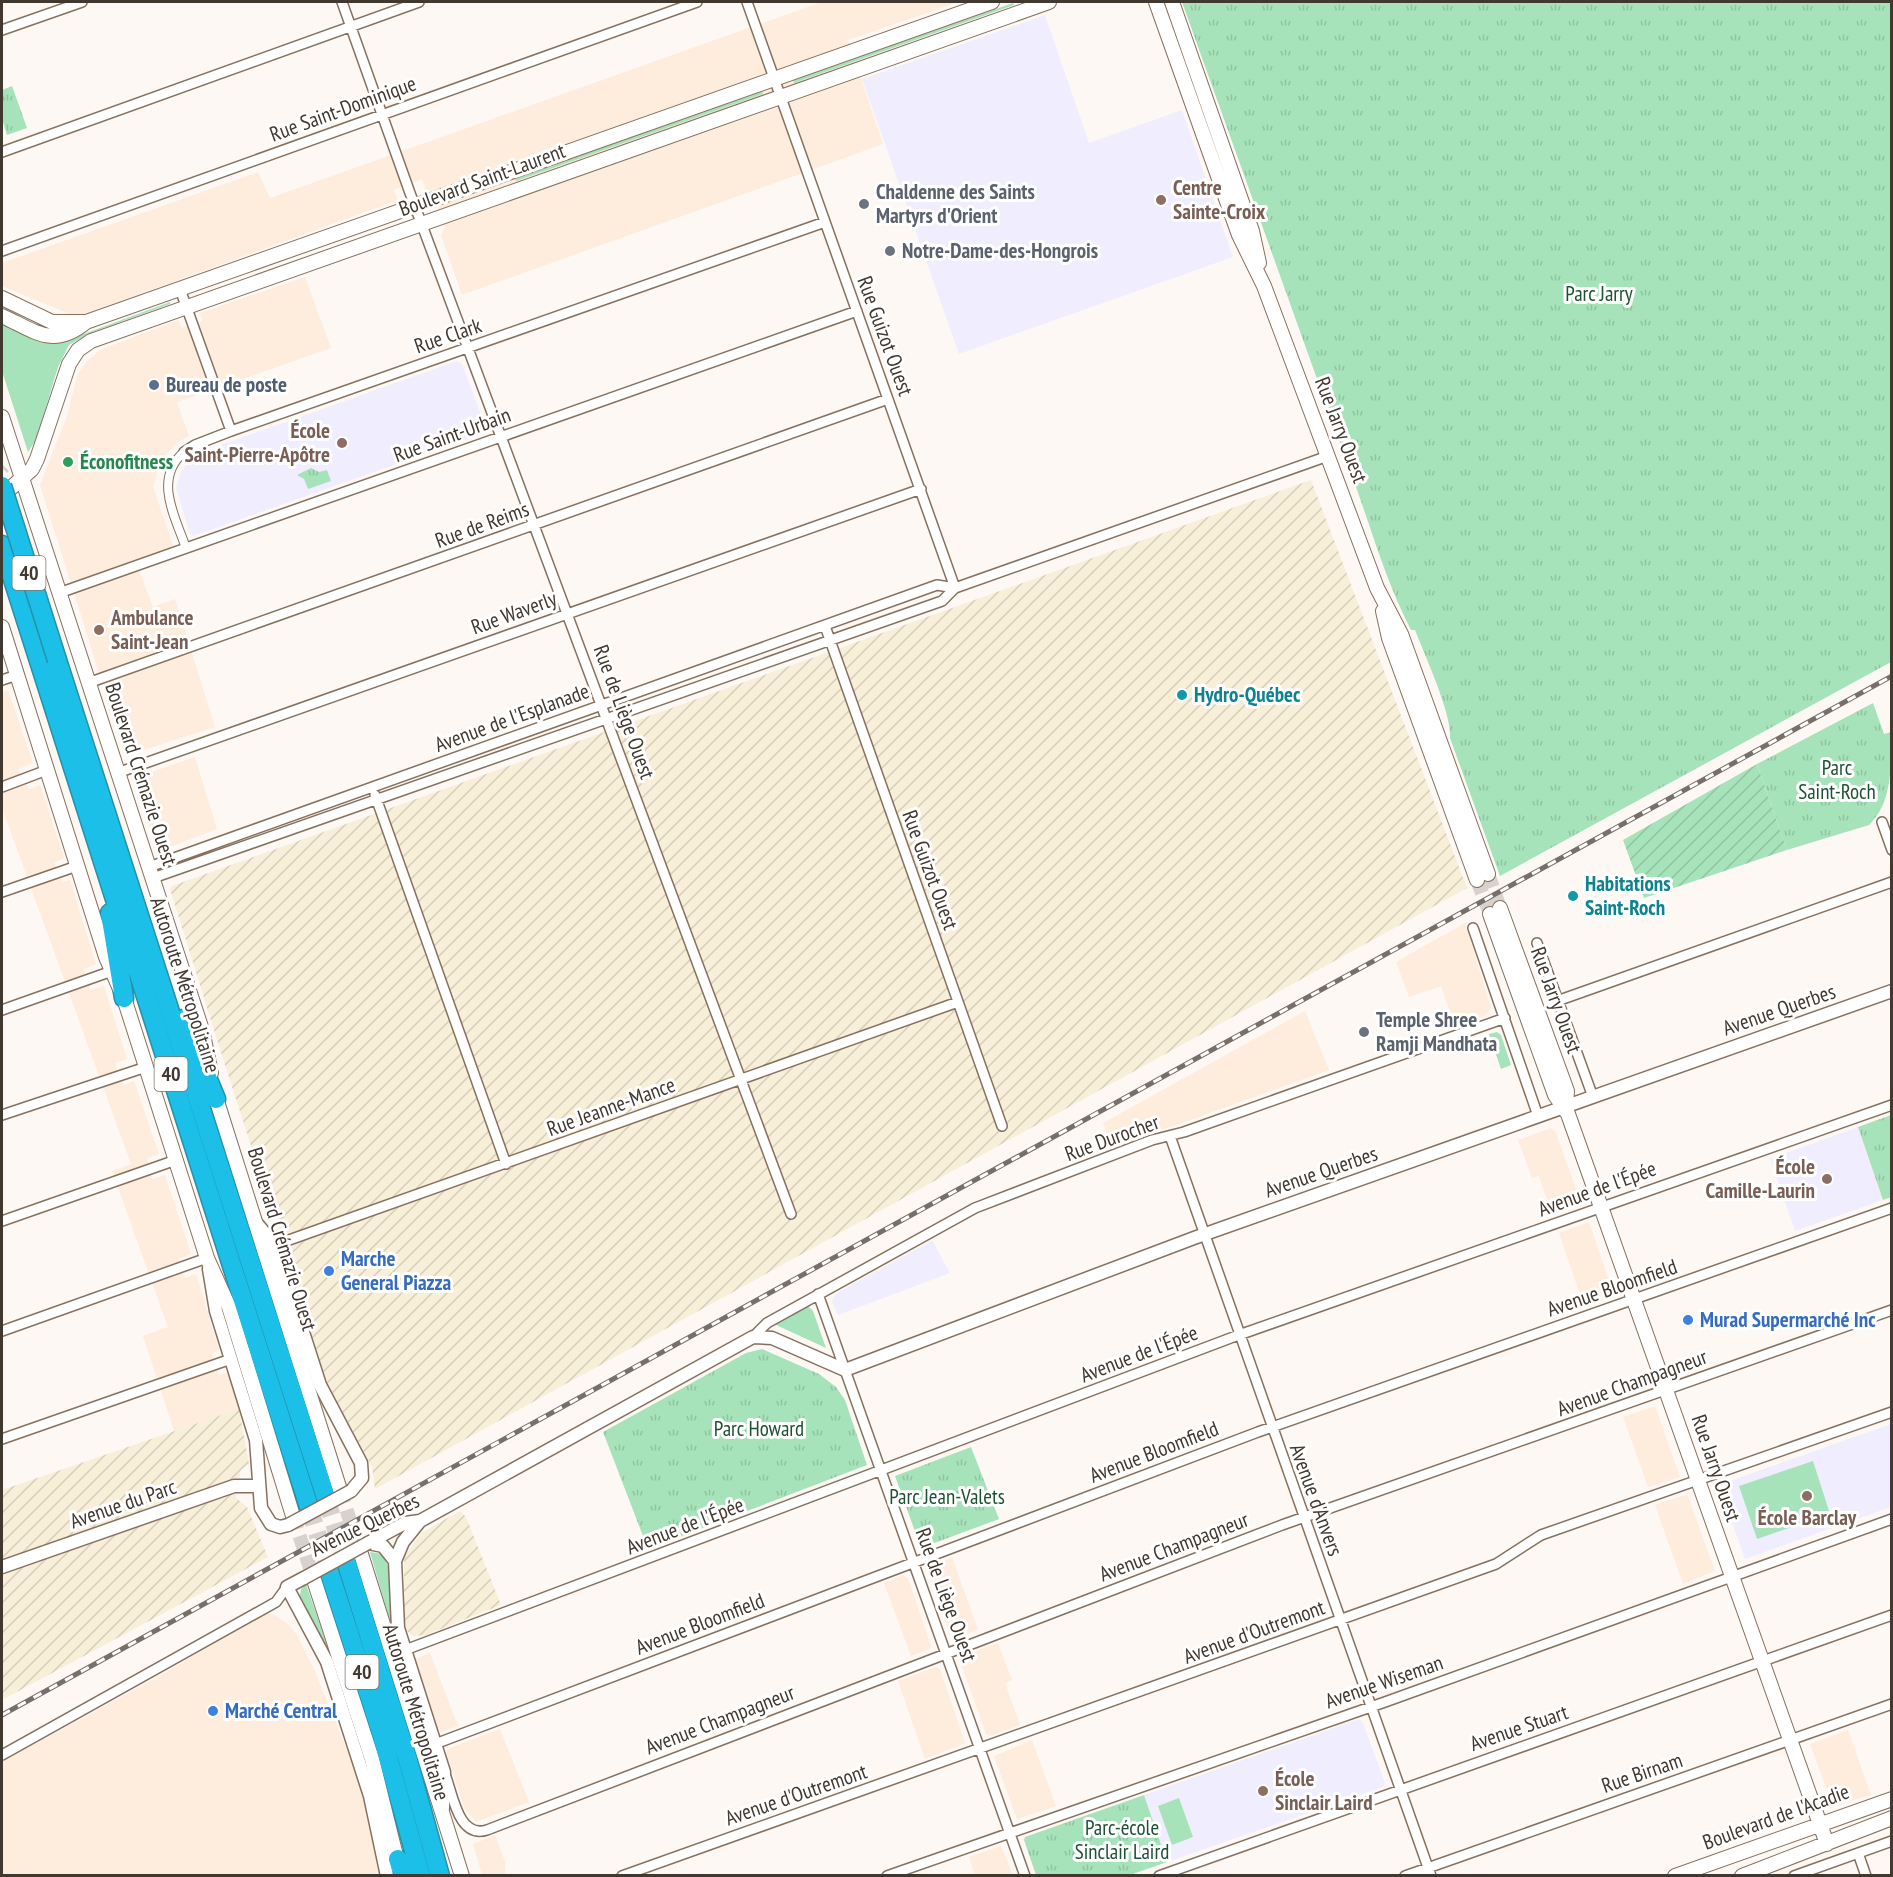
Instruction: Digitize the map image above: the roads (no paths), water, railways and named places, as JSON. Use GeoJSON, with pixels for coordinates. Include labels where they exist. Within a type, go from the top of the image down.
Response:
{"type":"FeatureCollection","features":[{"type":"Feature","properties":{"kind":"highway","name":"Autoroute Métropolitaine"},"geometry":{"type":"LineString","coordinates":[[12,484],[48,663],[97,844],[309,1508]]}},
{"type":"Feature","properties":{"kind":"highway","name":"Autoroute Métropolitaine"},"geometry":{"type":"LineString","coordinates":[[2,545],[48,663],[132,895],[339,1493]]}},
{"type":"Feature","properties":{"kind":"highway"},"geometry":{"type":"LineString","coordinates":[[97,844],[124,998]]}},
{"type":"Feature","properties":{"kind":"highway"},"geometry":{"type":"LineString","coordinates":[[132,895],[216,1100]]}},
{"type":"Feature","properties":{"kind":"highway","name":"Autoroute Métropolitaine"},"geometry":{"type":"LineString","coordinates":[[358,1553],[407,1757],[440,1875]]}},
{"type":"Feature","properties":{"kind":"highway","name":"Autoroute Métropolitaine"},"geometry":{"type":"LineString","coordinates":[[316,1576],[381,1732],[421,1875]]}},
{"type":"Feature","properties":{"kind":"main road","name":"Boulevard Saint-Laurent"},"geometry":{"type":"LineString","coordinates":[[2,298],[52,322],[86,322],[992,2]]}},
{"type":"Feature","properties":{"kind":"main road","name":"Boulevard Saint-Laurent"},"geometry":{"type":"LineString","coordinates":[[12,484],[37,459],[66,372],[78,350],[98,338],[1048,2]]}},
{"type":"Feature","properties":{"kind":"main road","name":"Rue Jarry Ouest"},"geometry":{"type":"LineString","coordinates":[[1156,2],[1239,235],[1264,286],[1377,588],[1389,638],[1483,877]]}},
{"type":"Feature","properties":{"kind":"main road","name":"Rue Jarry Ouest"},"geometry":{"type":"LineString","coordinates":[[1172,2],[1252,231],[1264,286]]}},
{"type":"Feature","properties":{"kind":"main road"},"geometry":{"type":"LineString","coordinates":[[2,316],[37,333],[54,336],[71,334],[86,322]]}},
{"type":"Feature","properties":{"kind":"main road","name":"Boulevard Crémazie Ouest"},"geometry":{"type":"LineString","coordinates":[[2,417],[12,484],[36,521],[88,683],[120,772],[206,1041],[216,1100],[339,1493]]}},
{"type":"Feature","properties":{"kind":"main road"},"geometry":{"type":"LineString","coordinates":[[20,514],[36,521]]}},
{"type":"Feature","properties":{"kind":"main road"},"geometry":{"type":"LineString","coordinates":[[2,627],[77,866],[112,971],[124,998],[207,1258],[229,1307],[290,1521]]}},
{"type":"Feature","properties":{"kind":"main road","name":"Rue Jarry Ouest"},"geometry":{"type":"LineString","coordinates":[[1495,911],[1566,1091],[1566,1106],[1601,1207],[1827,1844]]}},
{"type":"Feature","properties":{"kind":"main road"},"geometry":{"type":"LineString","coordinates":[[358,1553],[462,1875]]}},
{"type":"Feature","properties":{"kind":"main road"},"geometry":{"type":"LineString","coordinates":[[316,1576],[372,1759],[401,1870]]}},
{"type":"Feature","properties":{"kind":"main road","name":"Boulevard de l'Acadie"},"geometry":{"type":"LineString","coordinates":[[1675,1875],[1892,1799]]}},
{"type":"Feature","properties":{"kind":"main road","name":"Boulevard de l'Acadie"},"geometry":{"type":"LineString","coordinates":[[1742,1875],[1892,1818]]}},
{"type":"Feature","properties":{"kind":"street"},"geometry":{"type":"LineString","coordinates":[[2,30],[82,2]]}},
{"type":"Feature","properties":{"kind":"street","name":"Rue de Liège Ouest"},"geometry":{"type":"LineString","coordinates":[[342,2],[422,224],[791,1214]]}},
{"type":"Feature","properties":{"kind":"street"},"geometry":{"type":"LineString","coordinates":[[2,152],[419,2]]}},
{"type":"Feature","properties":{"kind":"street","name":"Rue Saint-Dominique"},"geometry":{"type":"LineString","coordinates":[[2,251],[697,2]]}},
{"type":"Feature","properties":{"kind":"street","name":"Rue Guizot Ouest"},"geometry":{"type":"LineString","coordinates":[[747,2],[955,588]]}},
{"type":"Feature","properties":{"kind":"street","name":"Rue Clark"},"geometry":{"type":"LineString","coordinates":[[186,548],[166,486],[173,463],[183,452],[195,445],[825,222]]}},
{"type":"Feature","properties":{"kind":"street"},"geometry":{"type":"LineString","coordinates":[[180,289],[231,431]]}},
{"type":"Feature","properties":{"kind":"street","name":"Rue Saint-Urbain"},"geometry":{"type":"LineString","coordinates":[[59,593],[857,312]]}},
{"type":"Feature","properties":{"kind":"street","name":"Rue de Reims"},"geometry":{"type":"LineString","coordinates":[[88,683],[888,399]]}},
{"type":"Feature","properties":{"kind":"street","name":"Avenue de l'Esplanade"},"geometry":{"type":"LineString","coordinates":[[151,873],[376,800],[942,601],[955,588],[1328,456]]}},
{"type":"Feature","properties":{"kind":"street","name":"Rue Waverly"},"geometry":{"type":"LineString","coordinates":[[120,772],[921,489]]}},
{"type":"Feature","properties":{"kind":"street","name":"Avenue de l'Esplanade"},"geometry":{"type":"LineString","coordinates":[[151,873],[372,787],[937,585],[955,588]]}},
{"type":"Feature","properties":{"kind":"street","name":"Rue Guizot Ouest"},"geometry":{"type":"LineString","coordinates":[[825,626],[1002,1126]]}},
{"type":"Feature","properties":{"kind":"street"},"geometry":{"type":"LineString","coordinates":[[2,680],[17,675]]}},
{"type":"Feature","properties":{"kind":"street"},"geometry":{"type":"LineString","coordinates":[[2,787],[47,770]]}},
{"type":"Feature","properties":{"kind":"street"},"geometry":{"type":"LineString","coordinates":[[372,787],[506,1164]]}},
{"type":"Feature","properties":{"kind":"street"},"geometry":{"type":"LineString","coordinates":[[1882,822],[1892,850]]}},
{"type":"Feature","properties":{"kind":"street"},"geometry":{"type":"LineString","coordinates":[[2,892],[77,866]]}},
{"type":"Feature","properties":{"kind":"street"},"geometry":{"type":"LineString","coordinates":[[1557,1001],[1892,882]]}},
{"type":"Feature","properties":{"kind":"street"},"geometry":{"type":"LineString","coordinates":[[1473,928],[1538,1116]]}},
{"type":"Feature","properties":{"kind":"street","name":"Rue Jarry Ouest"},"geometry":{"type":"LineString","coordinates":[[1537,943],[1593,1097]]}},
{"type":"Feature","properties":{"kind":"street"},"geometry":{"type":"LineString","coordinates":[[2,1010],[112,971]]}},
{"type":"Feature","properties":{"kind":"street","name":"Avenue Querbes"},"geometry":{"type":"LineString","coordinates":[[845,1370],[1204,1234],[1892,991]]}},
{"type":"Feature","properties":{"kind":"street","name":"Rue Jeanne-Mance"},"geometry":{"type":"LineString","coordinates":[[275,1245],[958,1002]]}},
{"type":"Feature","properties":{"kind":"street","name":"Rue Durocher"},"geometry":{"type":"LineString","coordinates":[[753,1337],[767,1323],[975,1208],[1170,1136],[1505,1018]]}},
{"type":"Feature","properties":{"kind":"street"},"geometry":{"type":"LineString","coordinates":[[2,1116],[146,1067]]}},
{"type":"Feature","properties":{"kind":"street","name":"Avenue de l'Épée"},"geometry":{"type":"LineString","coordinates":[[405,1650],[1239,1335],[1892,1105]]}},
{"type":"Feature","properties":{"kind":"street","name":"Avenue d'Anvers"},"geometry":{"type":"LineString","coordinates":[[1170,1136],[1429,1871]]}},
{"type":"Feature","properties":{"kind":"street"},"geometry":{"type":"LineString","coordinates":[[2,1221],[176,1160]]}},
{"type":"Feature","properties":{"kind":"street","name":"Avenue Bloomfield"},"geometry":{"type":"LineString","coordinates":[[435,1744],[1271,1427],[1892,1208]]}},
{"type":"Feature","properties":{"kind":"street"},"geometry":{"type":"LineString","coordinates":[[254,1221],[275,1245]]}},
{"type":"Feature","properties":{"kind":"street","name":"Boulevard Crémazie Ouest"},"geometry":{"type":"LineString","coordinates":[[275,1245],[322,1390],[361,1463],[362,1478],[339,1493]]}},
{"type":"Feature","properties":{"kind":"street"},"geometry":{"type":"LineString","coordinates":[[2,1331],[207,1258],[216,1311],[256,1440],[260,1504],[267,1520],[277,1526],[339,1493]]}},
{"type":"Feature","properties":{"kind":"street","name":"Rue de Liège Ouest"},"geometry":{"type":"LineString","coordinates":[[818,1294],[1025,1875]]}},
{"type":"Feature","properties":{"kind":"street","name":"Avenue Champagneur"},"geometry":{"type":"LineString","coordinates":[[444,1772],[463,1823],[475,1832],[487,1830],[945,1653],[1304,1518],[1892,1310]]}},
{"type":"Feature","properties":{"kind":"street"},"geometry":{"type":"LineString","coordinates":[[753,1337],[768,1337],[845,1370]]}},
{"type":"Feature","properties":{"kind":"street","name":"Avenue Querbes"},"geometry":{"type":"LineString","coordinates":[[2,1755],[153,1673],[169,1661],[276,1602],[287,1587],[316,1576],[405,1523],[420,1521],[753,1337]]}},
{"type":"Feature","properties":{"kind":"street"},"geometry":{"type":"LineString","coordinates":[[2,1439],[231,1359]]}},
{"type":"Feature","properties":{"kind":"street","name":"Avenue d'Outremont"},"geometry":{"type":"LineString","coordinates":[[622,1875],[1341,1621],[1496,1564],[1535,1538],[1892,1412]]}},
{"type":"Feature","properties":{"kind":"street","name":"Avenue du Parc"},"geometry":{"type":"LineString","coordinates":[[2,1567],[234,1486],[259,1486]]}},
{"type":"Feature","properties":{"kind":"street","name":"Avenue Wiseman"},"geometry":{"type":"LineString","coordinates":[[887,1875],[1371,1706],[1892,1519]]}},
{"type":"Feature","properties":{"kind":"street"},"geometry":{"type":"LineString","coordinates":[[420,1521],[403,1542],[395,1561],[396,1620],[444,1772],[443,1815]]}},
{"type":"Feature","properties":{"kind":"street"},"geometry":{"type":"LineString","coordinates":[[358,1553],[383,1546],[395,1561]]}},
{"type":"Feature","properties":{"kind":"street"},"geometry":{"type":"LineString","coordinates":[[287,1587],[327,1662],[373,1805],[387,1875]]}},
{"type":"Feature","properties":{"kind":"street","name":"Avenue Stuart"},"geometry":{"type":"LineString","coordinates":[[1159,1875],[1892,1615]]}},
{"type":"Feature","properties":{"kind":"street","name":"Rue Birnam"},"geometry":{"type":"LineString","coordinates":[[1405,1875],[1429,1871],[1892,1704]]}},
{"type":"Feature","properties":{"kind":"street"},"geometry":{"type":"LineString","coordinates":[[1794,1875],[1892,1841]]}},
{"type":"Feature","properties":{"kind":"street"},"geometry":{"type":"LineString","coordinates":[[1858,1853],[1866,1875]]}},
{"type":"Feature","properties":{"kind":"tunnel"},"geometry":{"type":"LineString","coordinates":[[1488,874],[1500,908]]}},
{"type":"Feature","properties":{"kind":"tunnel"},"geometry":{"type":"LineString","coordinates":[[1477,880],[1490,914]]}},
{"type":"Feature","properties":{"kind":"tunnel"},"geometry":{"type":"LineString","coordinates":[[340,1490],[361,1554]]}},
{"type":"Feature","properties":{"kind":"tunnel"},"geometry":{"type":"LineString","coordinates":[[326,1498],[346,1561]]}},
{"type":"Feature","properties":{"kind":"tunnel"},"geometry":{"type":"LineString","coordinates":[[309,1507],[329,1571]]}},
{"type":"Feature","properties":{"kind":"tunnel"},"geometry":{"type":"LineString","coordinates":[[293,1516],[314,1580]]}},
{"type":"Feature","properties":{"kind":"railway"},"geometry":{"type":"LineString","coordinates":[[2,1715],[1892,676]]}},
{"type":"Feature","properties":{"kind":"place","name":"Centre Sainte-Croix"},"geometry":{"type":"Point","coordinates":[1161,200]}},
{"type":"Feature","properties":{"kind":"place","name":"Chaldenne des Saints Martyrs d'Orient"},"geometry":{"type":"Point","coordinates":[864,204]}},
{"type":"Feature","properties":{"kind":"place","name":"Notre-Dame-des-Hongrois"},"geometry":{"type":"Point","coordinates":[890,251]}},
{"type":"Feature","properties":{"kind":"place","name":"Bureau de poste"},"geometry":{"type":"Point","coordinates":[154,385]}},
{"type":"Feature","properties":{"kind":"place","name":"École Saint-Pierre-Apôtre"},"geometry":{"type":"Point","coordinates":[342,443]}},
{"type":"Feature","properties":{"kind":"place","name":"Éconofitness"},"geometry":{"type":"Point","coordinates":[68,462]}},
{"type":"Feature","properties":{"kind":"place","name":"Ambulance Saint-Jean"},"geometry":{"type":"Point","coordinates":[99,630]}},
{"type":"Feature","properties":{"kind":"place","name":"Hydro-Québec"},"geometry":{"type":"Point","coordinates":[1182,695]}},
{"type":"Feature","properties":{"kind":"place","name":"Habitations Saint-Roch"},"geometry":{"type":"Point","coordinates":[1573,896]}},
{"type":"Feature","properties":{"kind":"place","name":"Temple Shree Ramji Mandhata"},"geometry":{"type":"Point","coordinates":[1364,1032]}},
{"type":"Feature","properties":{"kind":"place","name":"École Camille-Laurin"},"geometry":{"type":"Point","coordinates":[1827,1179]}},
{"type":"Feature","properties":{"kind":"place","name":"Marche General Piazza"},"geometry":{"type":"Point","coordinates":[329,1271]}},
{"type":"Feature","properties":{"kind":"place","name":"Murad Supermarché Inc"},"geometry":{"type":"Point","coordinates":[1688,1320]}},
{"type":"Feature","properties":{"kind":"place","name":"École Barclay"},"geometry":{"type":"Point","coordinates":[1807,1496]}},
{"type":"Feature","properties":{"kind":"place","name":"Marché Central"},"geometry":{"type":"Point","coordinates":[213,1711]}},
{"type":"Feature","properties":{"kind":"place","name":"École Sinclair Laird"},"geometry":{"type":"Point","coordinates":[1263,1791]}},
{"type":"Feature","properties":{"kind":"park label","name":"Parc Jarry"},"geometry":{"type":"Point","coordinates":[1599,294]}},
{"type":"Feature","properties":{"kind":"park label","name":"Parc Saint-Roch"},"geometry":{"type":"Point","coordinates":[1837,780]}},
{"type":"Feature","properties":{"kind":"park label","name":"Parc Howard"},"geometry":{"type":"Point","coordinates":[759,1429]}},
{"type":"Feature","properties":{"kind":"park label","name":"Parc Jean-Valets"},"geometry":{"type":"Point","coordinates":[947,1497]}},
{"type":"Feature","properties":{"kind":"park label","name":"Parc-école Sinclair Laird"},"geometry":{"type":"Point","coordinates":[1122,1840]}}]}
